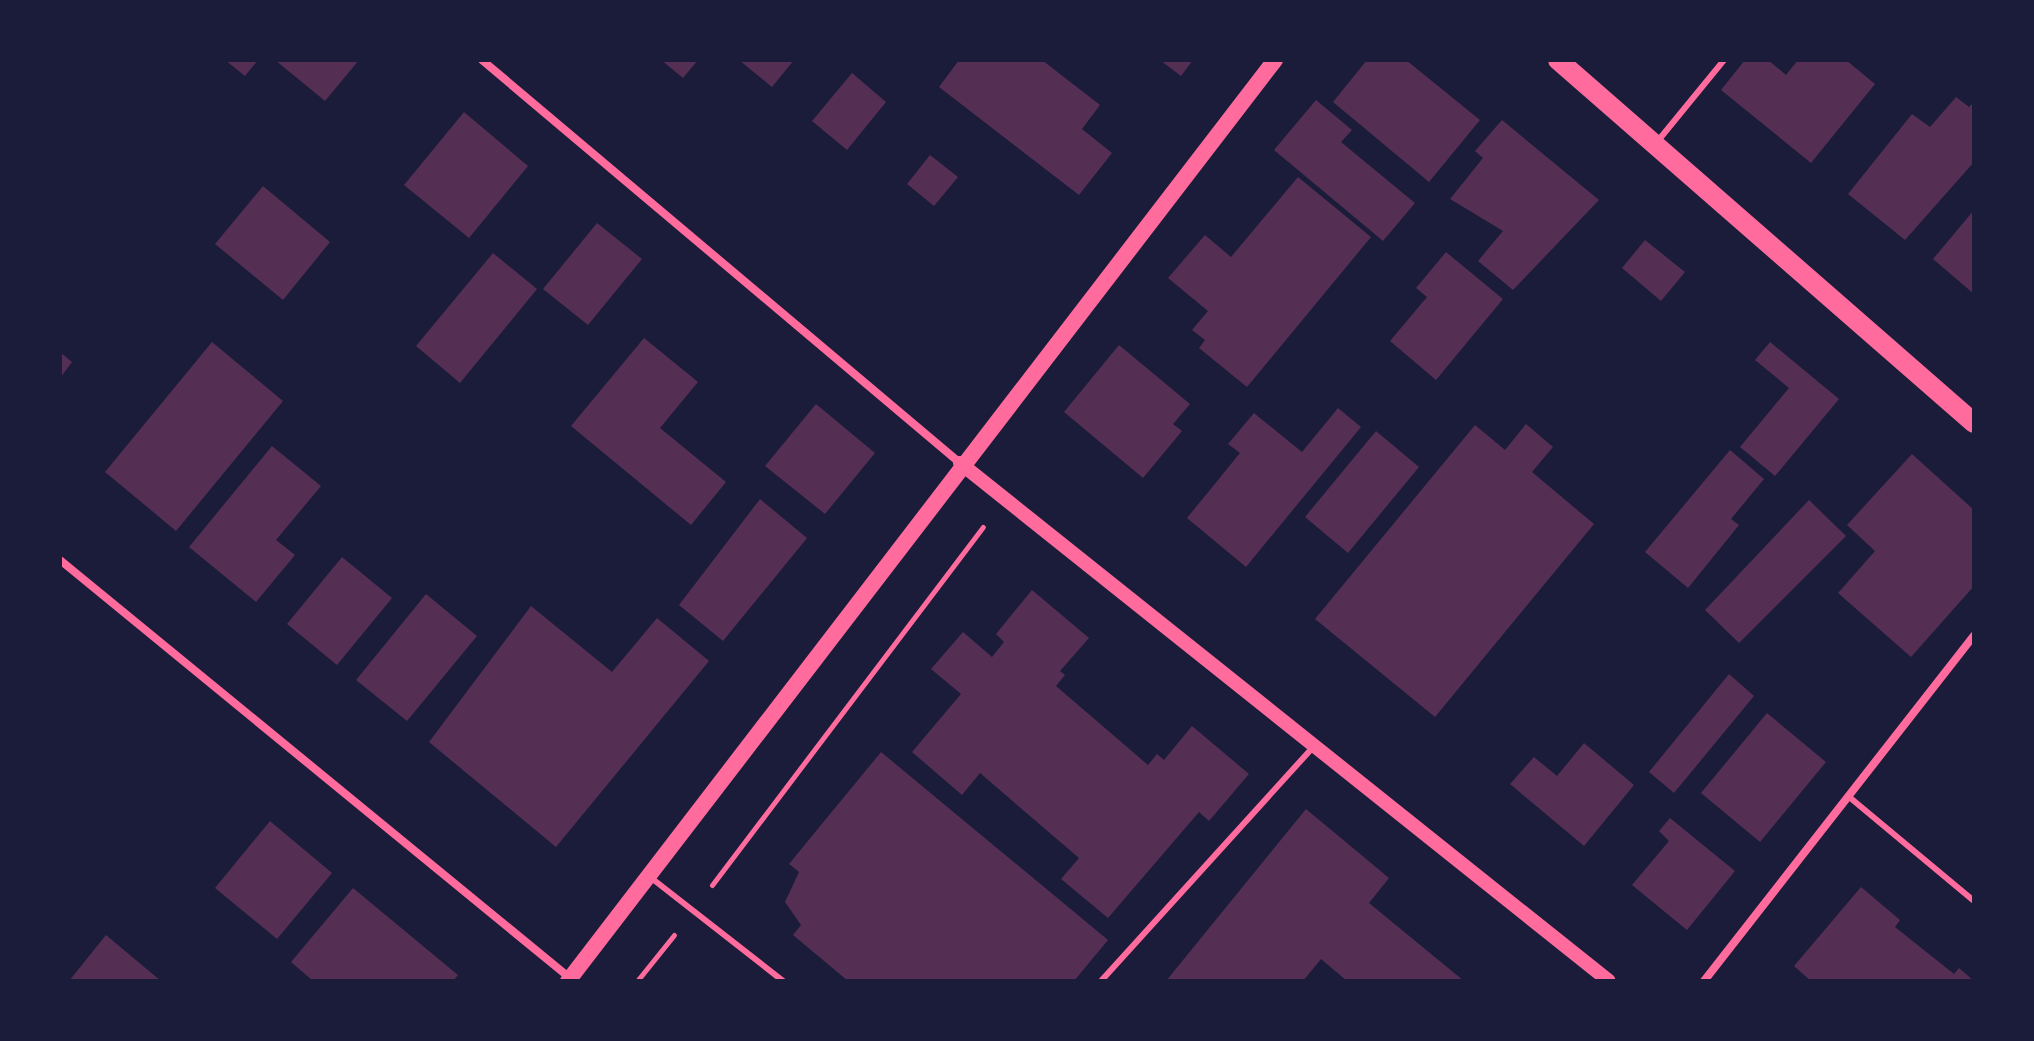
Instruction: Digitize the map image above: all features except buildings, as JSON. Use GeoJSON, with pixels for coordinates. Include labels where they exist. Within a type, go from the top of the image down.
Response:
{"type":"FeatureCollection","features":[{"type":"Feature","properties":{"kind":"main road"},"geometry":{"type":"LineString","coordinates":[[569,980],[960,463],[1275,60]]}},
{"type":"Feature","properties":{"kind":"main road"},"geometry":{"type":"LineString","coordinates":[[1558,60],[1974,423]]}},
{"type":"Feature","properties":{"kind":"street"},"geometry":{"type":"LineString","coordinates":[[482,60],[1004,500],[1609,981]]}},
{"type":"Feature","properties":{"kind":"street"},"geometry":{"type":"LineString","coordinates":[[60,560],[569,980]]}},
{"type":"Feature","properties":{"kind":"street"},"geometry":{"type":"LineString","coordinates":[[1704,981],[1974,636]]}},
{"type":"Feature","properties":{"kind":"lane"},"geometry":{"type":"LineString","coordinates":[[1655,144],[1724,60]]}},
{"type":"Feature","properties":{"kind":"lane"},"geometry":{"type":"LineString","coordinates":[[1101,981],[1314,746]]}},
{"type":"Feature","properties":{"kind":"lane"},"geometry":{"type":"LineString","coordinates":[[1848,796],[1974,901]]}},
{"type":"Feature","properties":{"kind":"lane"},"geometry":{"type":"LineString","coordinates":[[647,875],[783,981]]}},
{"type":"Feature","properties":{"kind":"path"},"geometry":{"type":"LineString","coordinates":[[637,981],[1004,500]]}}]}
